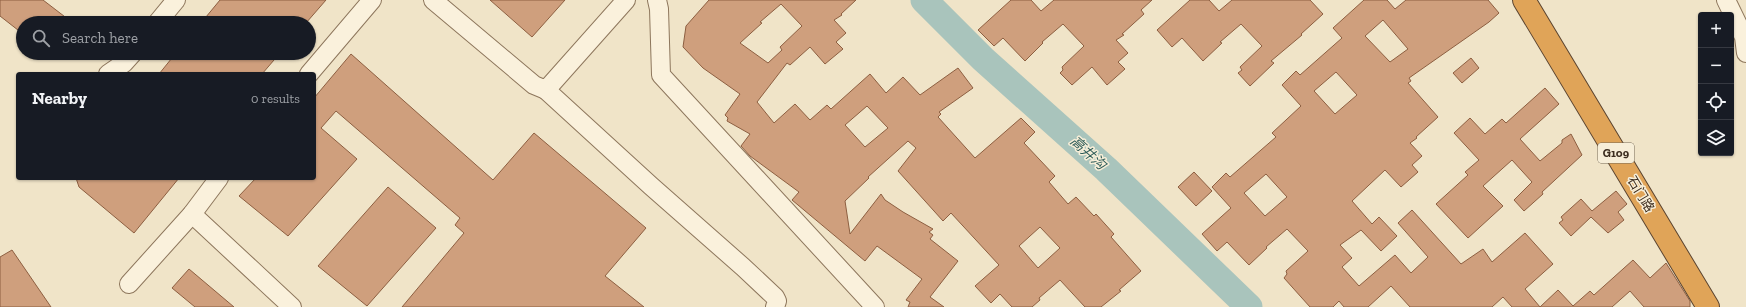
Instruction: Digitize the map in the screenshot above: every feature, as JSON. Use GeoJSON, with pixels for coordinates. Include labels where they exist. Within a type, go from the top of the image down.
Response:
{"type":"FeatureCollection","features":[{"type":"Feature","properties":{"kind":"highway","name":"石门路"},"geometry":{"type":"LineString","coordinates":[[1524,0],[1708,307]]}},
{"type":"Feature","properties":{"kind":"highway","name":"石门路"},"geometry":{"type":"LineString","coordinates":[[1539,0],[1722,307]]}},
{"type":"Feature","properties":{"kind":"lane"},"geometry":{"type":"LineString","coordinates":[[163,16],[176,0]]}},
{"type":"Feature","properties":{"kind":"lane"},"geometry":{"type":"LineString","coordinates":[[311,72],[372,0]]}},
{"type":"Feature","properties":{"kind":"lane"},"geometry":{"type":"LineString","coordinates":[[433,0],[534,85],[546,90],[651,186],[743,266],[774,297],[777,301],[775,307]]}},
{"type":"Feature","properties":{"kind":"lane"},"geometry":{"type":"LineString","coordinates":[[546,90],[626,0]]}},
{"type":"Feature","properties":{"kind":"lane"},"geometry":{"type":"LineString","coordinates":[[656,0],[659,9],[661,76],[875,307]]}},
{"type":"Feature","properties":{"kind":"lane"},"geometry":{"type":"LineString","coordinates":[[1726,0],[1744,37],[1746,53]]}},
{"type":"Feature","properties":{"kind":"lane"},"geometry":{"type":"LineString","coordinates":[[111,72],[127,60]]}},
{"type":"Feature","properties":{"kind":"lane"},"geometry":{"type":"LineString","coordinates":[[129,284],[192,214],[218,180]]}},
{"type":"Feature","properties":{"kind":"lane"},"geometry":{"type":"LineString","coordinates":[[192,214],[292,307]]}},
{"type":"Feature","properties":{"kind":"building"},"geometry":{"type":"Polygon","coordinates":[[[0,0],[43,0],[64,16],[16,16],[16,29],[0,16],[0,0]]]}},
{"type":"Feature","properties":{"kind":"building"},"geometry":{"type":"Polygon","coordinates":[[[220,0],[326,0],[312,16],[207,16],[220,0]]]}},
{"type":"Feature","properties":{"kind":"building"},"geometry":{"type":"Polygon","coordinates":[[[490,0],[565,0],[532,37],[490,0]]]}},
{"type":"Feature","properties":{"kind":"building"},"geometry":{"type":"Polygon","coordinates":[[[709,0],[856,0],[841,14],[842,15],[834,20],[846,33],[836,42],[843,49],[825,64],[810,47],[790,65],[787,63],[757,102],[774,123],[795,104],[810,120],[827,105],[831,109],[870,74],[886,93],[903,77],[920,95],[958,68],[973,88],[939,112],[941,114],[938,117],[975,158],[1021,118],[1035,132],[1024,143],[1055,176],[1049,182],[1068,204],[1076,197],[1094,216],[1096,214],[1114,234],[1111,237],[1141,271],[1119,290],[1121,291],[1101,307],[1085,307],[1060,280],[1039,298],[1040,300],[1032,307],[1012,307],[1000,294],[991,303],[975,286],[999,265],[951,213],[943,221],[898,171],[916,148],[908,141],[868,177],[869,178],[845,201],[850,234],[881,194],[885,200],[933,229],[929,232],[933,235],[930,239],[958,261],[930,297],[944,307],[908,307],[910,302],[906,300],[922,279],[877,246],[865,261],[792,200],[799,192],[750,156],[741,146],[750,134],[727,121],[728,118],[725,115],[740,94],[703,68],[683,47],[686,26],[709,0]],[[781,4],[760,22],[762,23],[740,43],[768,63],[782,50],[780,47],[802,26],[781,4]],[[867,106],[845,125],[865,147],[888,128],[867,106]],[[1040,227],[1019,246],[1038,268],[1060,248],[1040,227]]]}},
{"type":"Feature","properties":{"kind":"building"},"geometry":{"type":"Polygon","coordinates":[[[1011,0],[1031,0],[1041,11],[1054,0],[1152,0],[1141,10],[1144,14],[1122,34],[1124,35],[1116,40],[1128,53],[1118,62],[1125,69],[1107,85],[1092,67],[1072,85],[1060,73],[1063,70],[1062,67],[1084,46],[1063,24],[1042,42],[1043,43],[1025,61],[1003,38],[994,46],[978,30],[1011,0]]]}},
{"type":"Feature","properties":{"kind":"building"},"geometry":{"type":"Polygon","coordinates":[[[1190,0],[1209,0],[1219,11],[1232,0],[1310,0],[1323,14],[1301,34],[1302,35],[1271,61],[1274,63],[1250,86],[1238,73],[1242,70],[1240,67],[1262,46],[1241,24],[1220,42],[1222,43],[1203,61],[1182,38],[1172,47],[1157,30],[1190,0]]]}},
{"type":"Feature","properties":{"kind":"building"},"geometry":{"type":"Polygon","coordinates":[[[1364,0],[1387,0],[1395,9],[1406,0],[1488,0],[1499,13],[1489,22],[1409,78],[1411,81],[1408,83],[1438,117],[1410,143],[1422,156],[1412,165],[1418,172],[1401,187],[1385,170],[1352,201],[1372,224],[1379,217],[1397,236],[1381,251],[1361,230],[1340,245],[1352,258],[1342,267],[1359,286],[1395,255],[1411,273],[1428,257],[1398,223],[1412,210],[1461,264],[1483,249],[1492,262],[1525,233],[1553,264],[1525,289],[1540,307],[1512,307],[1503,297],[1492,307],[1410,307],[1391,286],[1368,307],[1344,307],[1339,301],[1333,307],[1310,307],[1284,278],[1287,274],[1286,271],[1308,251],[1287,229],[1266,247],[1267,248],[1249,265],[1227,242],[1217,251],[1202,234],[1231,208],[1212,187],[1226,173],[1230,177],[1276,137],[1272,133],[1301,106],[1282,85],[1296,71],[1300,75],[1342,38],[1333,28],[1364,0]],[[1383,20],[1365,36],[1390,62],[1408,49],[1383,20]],[[1336,72],[1314,91],[1335,114],[1357,95],[1336,72]],[[1266,174],[1244,193],[1265,216],[1287,197],[1266,174]]]}},
{"type":"Feature","properties":{"kind":"building"},"geometry":{"type":"Polygon","coordinates":[[[351,54],[493,180],[534,133],[646,228],[605,276],[644,307],[402,307],[464,233],[455,225],[460,218],[336,111],[321,128],[357,159],[288,236],[239,196],[254,180],[316,180],[316,96],[351,54]]]}},
{"type":"Feature","properties":{"kind":"building"},"geometry":{"type":"Polygon","coordinates":[[[1471,58],[1479,68],[1462,83],[1453,73],[1471,58]]]}},
{"type":"Feature","properties":{"kind":"building"},"geometry":{"type":"Polygon","coordinates":[[[170,60],[274,60],[264,72],[161,72],[170,60]]]}},
{"type":"Feature","properties":{"kind":"building"},"geometry":{"type":"Polygon","coordinates":[[[1545,88],[1559,104],[1520,139],[1540,161],[1562,143],[1562,140],[1571,134],[1582,155],[1524,211],[1514,200],[1532,182],[1512,160],[1483,186],[1503,206],[1468,238],[1436,204],[1468,175],[1465,172],[1479,160],[1454,133],[1470,118],[1485,134],[1502,119],[1506,123],[1545,88]]]}},
{"type":"Feature","properties":{"kind":"building"},"geometry":{"type":"Polygon","coordinates":[[[1194,172],[1212,191],[1196,206],[1178,187],[1194,172]]]}},
{"type":"Feature","properties":{"kind":"building"},"geometry":{"type":"Polygon","coordinates":[[[77,180],[177,180],[134,233],[79,187],[77,180]]]}},
{"type":"Feature","properties":{"kind":"building"},"geometry":{"type":"Polygon","coordinates":[[[388,187],[436,228],[367,306],[318,266],[388,187]]]}},
{"type":"Feature","properties":{"kind":"building"},"geometry":{"type":"Polygon","coordinates":[[[1616,191],[1627,204],[1618,212],[1624,220],[1608,233],[1591,217],[1571,236],[1559,223],[1563,220],[1561,217],[1581,199],[1592,211],[1616,191]]]}},
{"type":"Feature","properties":{"kind":"building"},"geometry":{"type":"Polygon","coordinates":[[[12,250],[51,307],[0,307],[0,257],[12,250]]]}},
{"type":"Feature","properties":{"kind":"building"},"geometry":{"type":"Polygon","coordinates":[[[1633,260],[1650,278],[1666,263],[1690,301],[1690,307],[1644,307],[1630,291],[1612,307],[1540,307],[1558,290],[1573,306],[1590,291],[1594,295],[1633,260]]]}},
{"type":"Feature","properties":{"kind":"building"},"geometry":{"type":"Polygon","coordinates":[[[189,269],[234,307],[195,307],[172,288],[189,269]]]}},
{"type":"Feature","properties":{"kind":"waterway","name":"高井沟"},"geometry":{"type":"LineString","coordinates":[[924,0],[983,59],[1106,169],[1249,307]]}}]}
